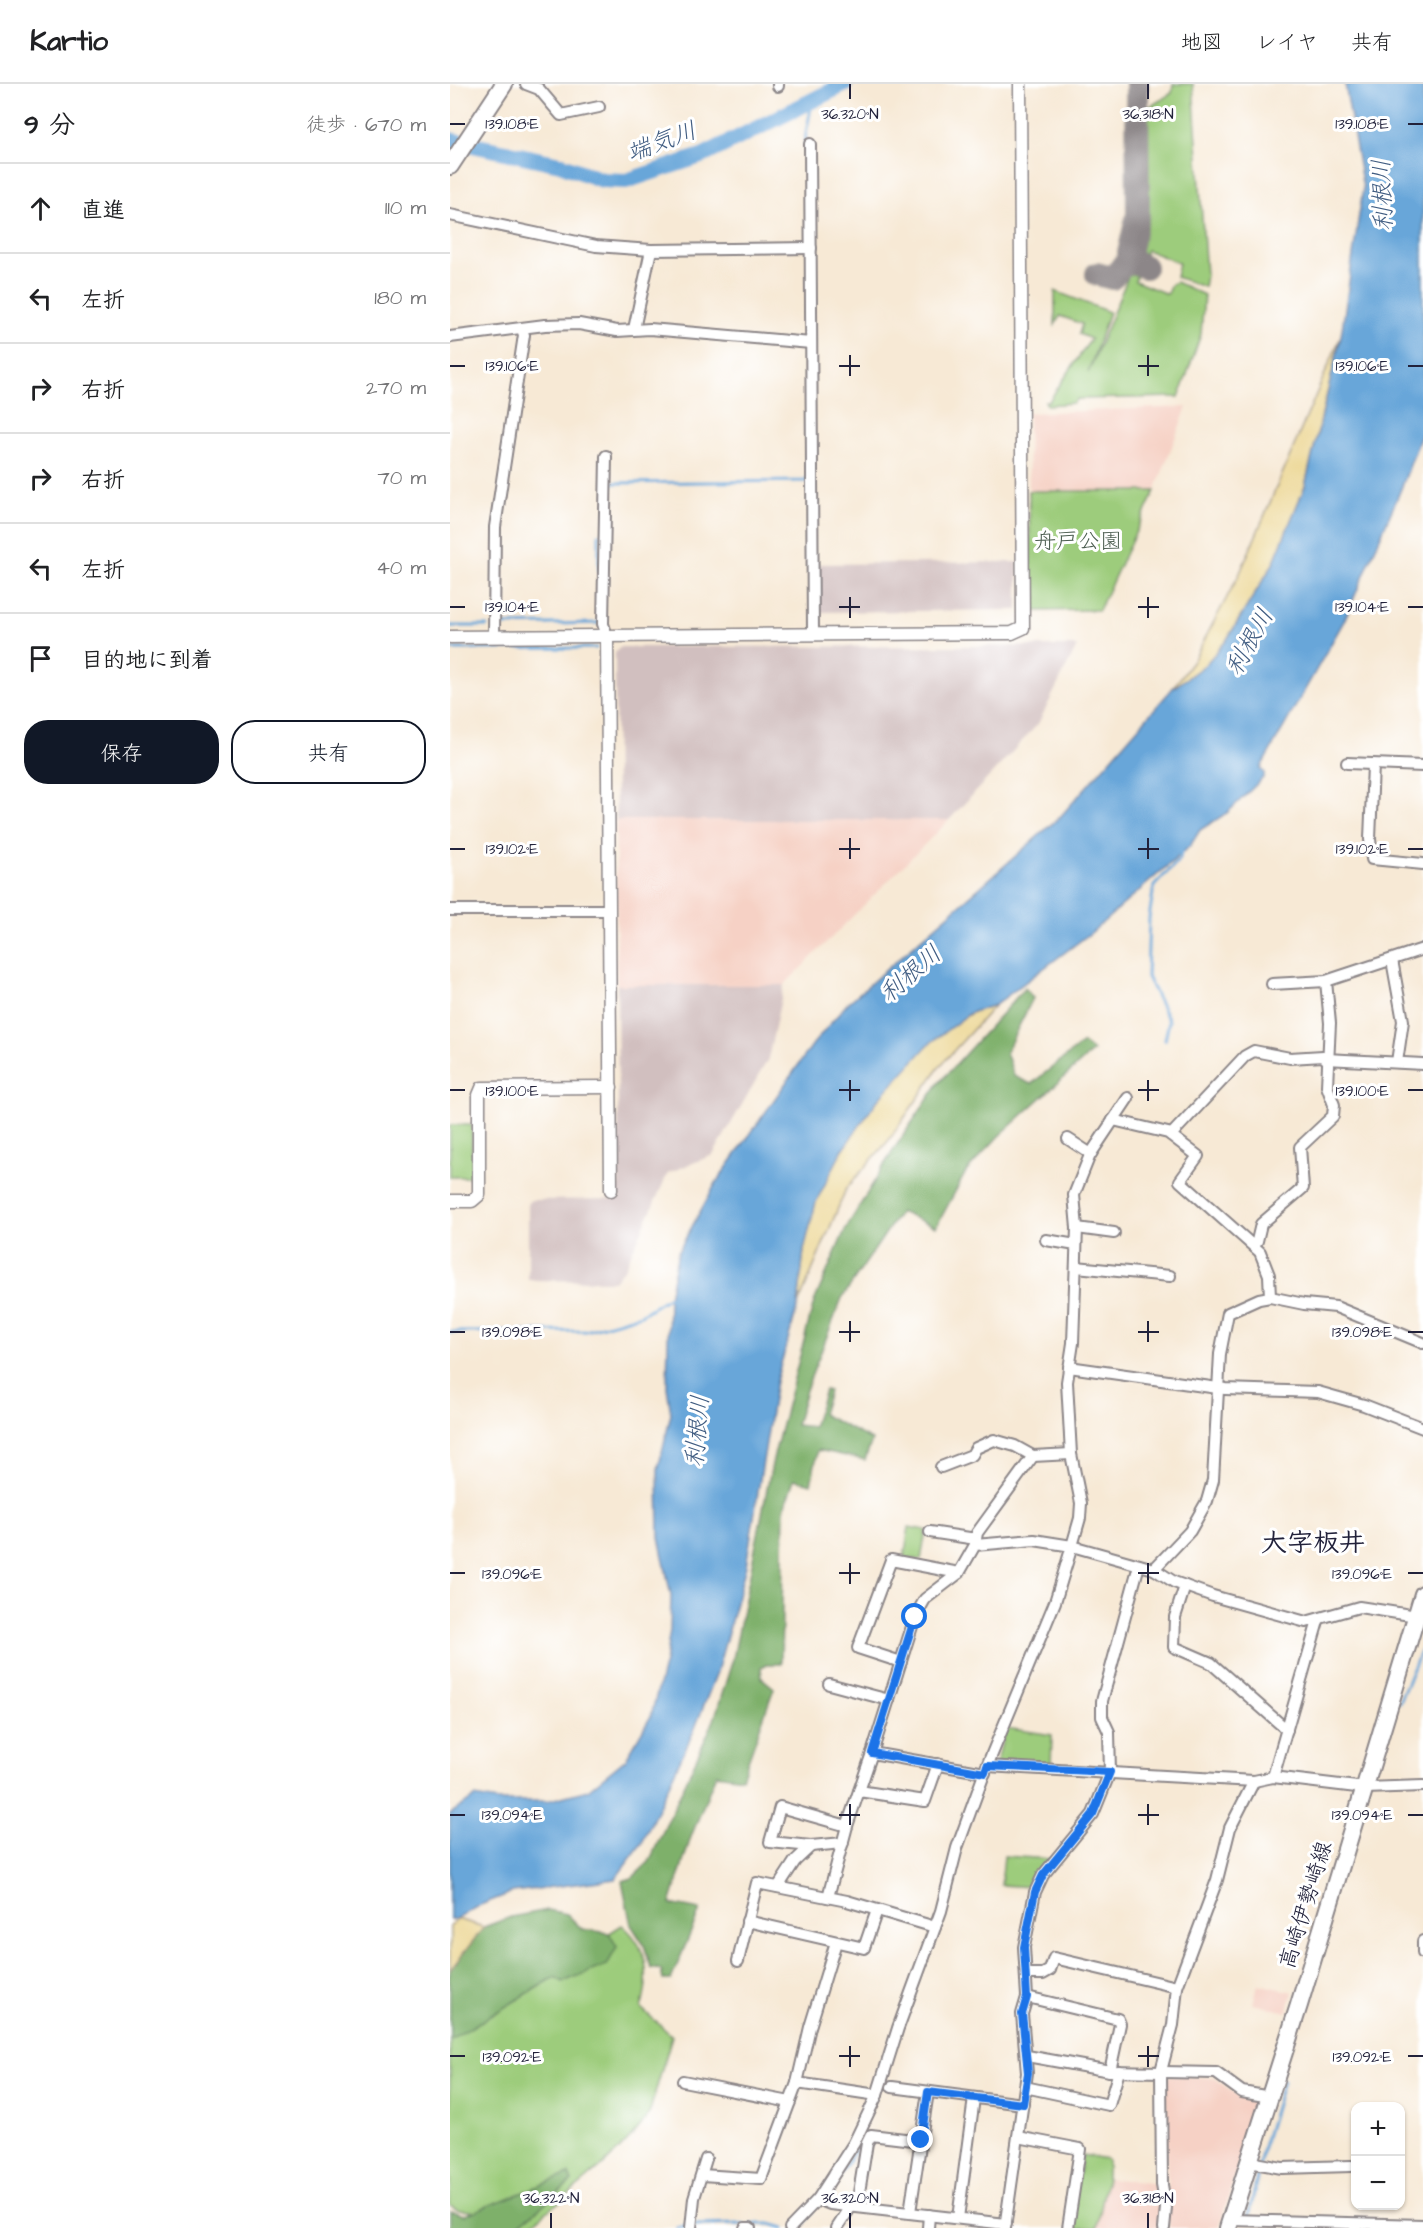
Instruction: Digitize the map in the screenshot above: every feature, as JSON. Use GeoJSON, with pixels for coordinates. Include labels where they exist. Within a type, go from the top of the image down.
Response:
{"type":"FeatureCollection","features":[{"type":"Feature","properties":{"kind":"main road"},"geometry":{"type":"LineString","coordinates":[[451,165],[504,84]]}},
{"type":"Feature","properties":{"kind":"main road","name":"高崎伊勢崎線"},"geometry":{"type":"LineString","coordinates":[[1230,2224],[1420,1608]]}},
{"type":"Feature","properties":{"kind":"street"},"geometry":{"type":"LineString","coordinates":[[526,84],[539,89],[561,114],[599,107]]}},
{"type":"Feature","properties":{"kind":"street"},"geometry":{"type":"LineString","coordinates":[[450,637],[1012,633],[1023,628],[1020,84]]}},
{"type":"Feature","properties":{"kind":"street"},"geometry":{"type":"LineString","coordinates":[[810,144],[813,633]]}},
{"type":"Feature","properties":{"kind":"street"},"geometry":{"type":"LineString","coordinates":[[450,215],[573,243],[651,250],[811,248]]}},
{"type":"Feature","properties":{"kind":"street"},"geometry":{"type":"LineString","coordinates":[[634,328],[651,250]]}},
{"type":"Feature","properties":{"kind":"street"},"geometry":{"type":"LineString","coordinates":[[450,337],[579,324],[626,331],[634,328],[811,343]]}},
{"type":"Feature","properties":{"kind":"street"},"geometry":{"type":"LineString","coordinates":[[494,636],[495,527],[524,335],[522,329]]}},
{"type":"Feature","properties":{"kind":"street"},"geometry":{"type":"LineString","coordinates":[[606,456],[603,624],[607,636],[611,1190]]}},
{"type":"Feature","properties":{"kind":"street"},"geometry":{"type":"LineString","coordinates":[[1347,763],[1423,766]]}},
{"type":"Feature","properties":{"kind":"street"},"geometry":{"type":"LineString","coordinates":[[1372,765],[1370,839],[1372,859],[1423,864]]}},
{"type":"Feature","properties":{"kind":"street"},"geometry":{"type":"LineString","coordinates":[[450,910],[609,910]]}},
{"type":"Feature","properties":{"kind":"street"},"geometry":{"type":"LineString","coordinates":[[1272,984],[1326,981],[1423,949]]}},
{"type":"Feature","properties":{"kind":"street"},"geometry":{"type":"LineString","coordinates":[[1392,960],[1403,1022],[1397,1062]]}},
{"type":"Feature","properties":{"kind":"street"},"geometry":{"type":"LineString","coordinates":[[1252,1245],[1257,1241],[1261,1224],[1303,1188],[1300,1147],[1333,1116],[1334,1105],[1327,1086],[1326,1059],[1330,1023],[1326,981]]}},
{"type":"Feature","properties":{"kind":"street"},"geometry":{"type":"LineString","coordinates":[[1171,1135],[1249,1053],[1258,1051],[1290,1058],[1323,1056],[1326,1059],[1423,1064]]}},
{"type":"Feature","properties":{"kind":"street"},"geometry":{"type":"LineString","coordinates":[[450,1201],[472,1201],[479,1195],[478,1095],[482,1088],[611,1087]]}},
{"type":"Feature","properties":{"kind":"street"},"geometry":{"type":"LineString","coordinates":[[790,2228],[818,2199],[854,2143],[877,2095],[935,1927],[954,1858],[986,1770],[1055,1602],[1072,1546],[1080,1518],[1081,1503],[1071,1454],[1067,1382],[1073,1343],[1076,1267],[1077,1228],[1074,1195],[1091,1154],[1128,1098]]}},
{"type":"Feature","properties":{"kind":"street"},"geometry":{"type":"LineString","coordinates":[[1113,1120],[1171,1135],[1198,1156],[1180,1181],[1260,1252],[1269,1275],[1270,1297]]}},
{"type":"Feature","properties":{"kind":"street"},"geometry":{"type":"LineString","coordinates":[[1068,1139],[1091,1154]]}},
{"type":"Feature","properties":{"kind":"street"},"geometry":{"type":"LineString","coordinates":[[1077,1228],[1114,1233]]}},
{"type":"Feature","properties":{"kind":"street"},"geometry":{"type":"LineString","coordinates":[[1046,1240],[1076,1245]]}},
{"type":"Feature","properties":{"kind":"street"},"geometry":{"type":"LineString","coordinates":[[1076,1267],[1170,1276]]}},
{"type":"Feature","properties":{"kind":"street"},"geometry":{"type":"LineString","coordinates":[[1154,1569],[1190,1531],[1207,1501],[1213,1480],[1217,1387],[1220,1354],[1228,1313],[1259,1299],[1270,1297],[1304,1304],[1343,1308],[1423,1343]]}},
{"type":"Feature","properties":{"kind":"street"},"geometry":{"type":"LineString","coordinates":[[1069,1367],[1217,1387],[1325,1393],[1423,1428]]}},
{"type":"Feature","properties":{"kind":"street"},"geometry":{"type":"LineString","coordinates":[[941,1467],[972,1455],[976,1448],[994,1440],[1015,1446],[1033,1456],[1071,1454]]}},
{"type":"Feature","properties":{"kind":"street"},"geometry":{"type":"LineString","coordinates":[[828,1897],[847,1826],[915,1617],[925,1599],[959,1573],[975,1542],[977,1533],[1033,1456]]}},
{"type":"Feature","properties":{"kind":"street"},"geometry":{"type":"LineString","coordinates":[[930,1532],[975,1542],[1035,1540],[1072,1546],[1154,1569],[1185,1586],[1294,1620],[1318,1621],[1359,1607],[1420,1608]]}},
{"type":"Feature","properties":{"kind":"street"},"geometry":{"type":"LineString","coordinates":[[901,1662],[858,1648],[891,1560],[959,1573]]}},
{"type":"Feature","properties":{"kind":"street"},"geometry":{"type":"LineString","coordinates":[[818,2199],[830,2204],[855,2205],[958,2218],[975,2224],[1006,2226],[1025,2087],[1027,2056],[1022,2014],[1027,1997],[1024,1947],[1035,1892],[1043,1875],[1093,1814],[1110,1772],[1109,1732],[1102,1717],[1102,1701],[1139,1565]]}},
{"type":"Feature","properties":{"kind":"street"},"geometry":{"type":"LineString","coordinates":[[1185,1586],[1175,1617],[1174,1647],[1212,1662],[1287,1730]]}},
{"type":"Feature","properties":{"kind":"street"},"geometry":{"type":"LineString","coordinates":[[1273,1777],[1318,1621]]}},
{"type":"Feature","properties":{"kind":"street"},"geometry":{"type":"LineString","coordinates":[[830,1684],[889,1700]]}},
{"type":"Feature","properties":{"kind":"street"},"geometry":{"type":"LineString","coordinates":[[872,1753],[986,1770],[1110,1772],[1254,1781],[1273,1777],[1365,1788],[1423,1786]]}},
{"type":"Feature","properties":{"kind":"street"},"geometry":{"type":"LineString","coordinates":[[859,1791],[925,1801],[938,1764]]}},
{"type":"Feature","properties":{"kind":"street"},"geometry":{"type":"LineString","coordinates":[[1164,2228],[1166,2208],[1162,2185],[1161,2071],[1173,2025],[1177,1987],[1217,1880],[1230,1828],[1254,1781]]}},
{"type":"Feature","properties":{"kind":"street"},"geometry":{"type":"LineString","coordinates":[[843,1843],[811,1846],[770,1842],[780,1807],[847,1826]]}},
{"type":"Feature","properties":{"kind":"street"},"geometry":{"type":"LineString","coordinates":[[778,1887],[795,1861],[811,1846]]}},
{"type":"Feature","properties":{"kind":"street"},"geometry":{"type":"LineString","coordinates":[[738,1961],[757,1883],[828,1897],[935,1927]]}},
{"type":"Feature","properties":{"kind":"street"},"geometry":{"type":"LineString","coordinates":[[747,1921],[864,1948],[877,1910]]}},
{"type":"Feature","properties":{"kind":"street"},"geometry":{"type":"LineString","coordinates":[[1423,1941],[1423,1953]]}},
{"type":"Feature","properties":{"kind":"street"},"geometry":{"type":"LineString","coordinates":[[702,2175],[761,2180],[797,2083],[810,2027],[836,1942]]}},
{"type":"Feature","properties":{"kind":"street"},"geometry":{"type":"LineString","coordinates":[[1026,1974],[1043,1974],[1050,1970],[1054,1958],[1177,1987]]}},
{"type":"Feature","properties":{"kind":"street"},"geometry":{"type":"LineString","coordinates":[[1025,2087],[1109,2105],[1120,2024],[1118,2019],[1027,1997]]}},
{"type":"Feature","properties":{"kind":"street"},"geometry":{"type":"LineString","coordinates":[[1027,2056],[1114,2071],[1216,2073],[1242,2092],[1270,2097]]}},
{"type":"Feature","properties":{"kind":"street"},"geometry":{"type":"LineString","coordinates":[[683,2081],[790,2102]]}},
{"type":"Feature","properties":{"kind":"street"},"geometry":{"type":"LineString","coordinates":[[797,2083],[877,2095]]}},
{"type":"Feature","properties":{"kind":"street"},"geometry":{"type":"LineString","coordinates":[[892,2087],[1023,2104]]}},
{"type":"Feature","properties":{"kind":"street"},"geometry":{"type":"LineString","coordinates":[[910,2212],[928,2092]]}},
{"type":"Feature","properties":{"kind":"street"},"geometry":{"type":"LineString","coordinates":[[958,2218],[974,2098]]}},
{"type":"Feature","properties":{"kind":"street"},"geometry":{"type":"LineString","coordinates":[[837,2228],[855,2205],[867,2143],[871,2135],[921,2140]]}},
{"type":"Feature","properties":{"kind":"street"},"geometry":{"type":"LineString","coordinates":[[1018,2137],[1080,2149],[1068,2228]]}},
{"type":"Feature","properties":{"kind":"street"},"geometry":{"type":"LineString","coordinates":[[692,2228],[694,2198],[706,2158]]}},
{"type":"Feature","properties":{"kind":"street"},"geometry":{"type":"LineString","coordinates":[[1249,2162],[1282,2168],[1351,2166]]}},
{"type":"Feature","properties":{"kind":"street"},"geometry":{"type":"LineString","coordinates":[[928,2228],[929,2215]]}},
{"type":"Feature","properties":{"kind":"street"},"geometry":{"type":"LineString","coordinates":[[1230,2224],[1423,2225]]}},
{"type":"Feature","properties":{"kind":"street"},"geometry":{"type":"LineString","coordinates":[[745,2228],[750,2228]]}},
{"type":"Feature","properties":{"kind":"shaded area"},"geometry":{"type":"Polygon","coordinates":[[[1187,407],[1155,491],[1029,491],[1028,413],[1187,407]]]}},
{"type":"Feature","properties":{"kind":"shaded area"},"geometry":{"type":"Polygon","coordinates":[[[1018,562],[1018,610],[818,612],[817,564],[1018,562]]]}},
{"type":"Feature","properties":{"kind":"shaded area"},"geometry":{"type":"Polygon","coordinates":[[[1077,646],[1038,724],[949,820],[616,820],[615,653],[620,647],[1077,646]]]}},
{"type":"Feature","properties":{"kind":"shaded area"},"geometry":{"type":"Polygon","coordinates":[[[616,820],[949,820],[784,985],[617,985],[616,820]]]}},
{"type":"Feature","properties":{"kind":"shaded area"},"geometry":{"type":"Polygon","coordinates":[[[617,985],[784,985],[768,1059],[713,1155],[668,1173],[625,1267],[614,1281],[528,1280],[528,1203],[531,1200],[619,1199],[617,985]]]}},
{"type":"Feature","properties":{"kind":"shaded area"},"geometry":{"type":"Polygon","coordinates":[[[1258,1984],[1293,1992],[1287,2012],[1253,2004],[1258,1984]]]}},
{"type":"Feature","properties":{"kind":"shaded area"},"geometry":{"type":"Polygon","coordinates":[[[1169,2076],[1214,2078],[1240,2097],[1257,2101],[1219,2228],[1168,2228],[1165,2081],[1169,2076]]]}},
{"type":"Feature","properties":{"kind":"shaded area"},"geometry":{"type":"Polygon","coordinates":[[[1107,2178],[1158,2184],[1163,2209],[1161,2228],[1097,2228],[1107,2178]]]}},
{"type":"Feature","properties":{"kind":"green space"},"geometry":{"type":"Polygon","coordinates":[[[1173,84],[1193,84],[1206,275],[1204,287],[1176,277],[1179,263],[1147,250],[1143,256],[1137,254],[1147,225],[1146,109],[1172,93],[1173,84]]]}},
{"type":"Feature","properties":{"kind":"green space"},"geometry":{"type":"Polygon","coordinates":[[[1130,272],[1137,274],[1135,281],[1167,294],[1171,284],[1176,282],[1204,295],[1201,334],[1179,397],[1077,399],[1073,403],[1047,405],[1045,401],[1049,401],[1091,339],[1079,334],[1082,324],[1060,316],[1055,325],[1055,291],[1109,312],[1088,373],[1130,272]]]}},
{"type":"Feature","properties":{"kind":"green space","name":"舟戸公園"},"geometry":{"type":"Polygon","coordinates":[[[1029,491],[1155,491],[1099,610],[1031,611],[1029,491]]]}},
{"type":"Feature","properties":{"kind":"green space"},"geometry":{"type":"Polygon","coordinates":[[[1025,988],[1033,998],[1006,1052],[1014,1076],[1031,1084],[1083,1043],[1093,1051],[998,1137],[966,1172],[936,1227],[900,1212],[842,1298],[806,1390],[796,1425],[813,1427],[825,1390],[829,1391],[822,1414],[872,1440],[865,1460],[818,1450],[811,1484],[794,1479],[784,1509],[781,1664],[766,1664],[761,1667],[762,1678],[774,1688],[742,1778],[716,1774],[691,1837],[670,1904],[700,1910],[671,1980],[663,1980],[661,1970],[651,1968],[644,1945],[631,1925],[622,1881],[632,1878],[649,1862],[714,1720],[733,1659],[773,1459],[814,1302],[845,1230],[892,1152],[938,1084],[1025,988]]]}},
{"type":"Feature","properties":{"kind":"green space"},"geometry":{"type":"Polygon","coordinates":[[[450,1125],[472,1125],[472,1177],[450,1177],[450,1125]]]}},
{"type":"Feature","properties":{"kind":"green space"},"geometry":{"type":"Polygon","coordinates":[[[909,1527],[926,1530],[921,1560],[904,1558],[909,1527]]]}},
{"type":"Feature","properties":{"kind":"green space"},"geometry":{"type":"Polygon","coordinates":[[[1006,1728],[1052,1735],[1051,1766],[996,1764],[1006,1728]]]}},
{"type":"Feature","properties":{"kind":"green space"},"geometry":{"type":"Polygon","coordinates":[[[1004,1856],[1050,1859],[1031,1887],[1001,1885],[1004,1856]]]}},
{"type":"Feature","properties":{"kind":"green space"},"geometry":{"type":"Polygon","coordinates":[[[548,1910],[567,1914],[582,1929],[609,1933],[617,1947],[607,1965],[563,1982],[555,1977],[450,2040],[450,1970],[484,1927],[511,1917],[548,1910]]]}},
{"type":"Feature","properties":{"kind":"green space"},"geometry":{"type":"Polygon","coordinates":[[[622,1925],[643,1952],[647,1973],[641,2008],[672,2036],[649,2114],[624,2145],[608,2160],[527,2228],[487,2228],[472,2211],[458,2210],[450,2205],[450,2018],[586,1948],[622,1925]]]}},
{"type":"Feature","properties":{"kind":"green space"},"geometry":{"type":"Polygon","coordinates":[[[1082,2155],[1107,2159],[1107,2178],[1097,2228],[1070,2228],[1082,2155]]]}},
{"type":"Feature","properties":{"kind":"green space"},"geometry":{"type":"Polygon","coordinates":[[[569,2174],[572,2181],[515,2228],[450,2228],[450,2211],[465,2215],[569,2174]]]}},
{"type":"Feature","properties":{"kind":"sand"},"geometry":{"type":"Polygon","coordinates":[[[1341,336],[1305,486],[1273,564],[1226,641],[1205,665],[1172,689],[1193,661],[1240,573],[1341,336]]]}},
{"type":"Feature","properties":{"kind":"sand"},"geometry":{"type":"Polygon","coordinates":[[[995,1005],[940,1066],[889,1140],[846,1189],[798,1305],[808,1227],[816,1202],[827,1178],[860,1124],[902,1071],[925,1048],[973,1012],[995,1005]]]}},
{"type":"Feature","properties":{"kind":"sand"},"geometry":{"type":"Polygon","coordinates":[[[457,1919],[484,1927],[450,1970],[450,1927],[457,1919]]]}},
{"type":"Feature","properties":{"kind":"water","name":"利根川"},"geometry":{"type":"Polygon","coordinates":[[[1345,84],[1423,84],[1423,430],[1401,489],[1344,621],[1260,769],[1264,772],[1264,777],[1227,813],[1200,830],[1190,846],[1092,932],[995,1005],[970,1013],[929,1044],[877,1101],[843,1149],[816,1202],[804,1250],[798,1305],[776,1381],[746,1566],[717,1672],[695,1728],[642,1843],[615,1879],[513,1892],[478,1906],[457,1919],[450,1920],[450,1814],[475,1797],[497,1801],[547,1801],[588,1790],[626,1759],[651,1716],[665,1662],[670,1630],[671,1596],[659,1537],[658,1469],[671,1414],[667,1387],[669,1297],[678,1252],[716,1183],[813,1044],[847,1004],[1060,817],[1172,689],[1205,665],[1226,641],[1273,564],[1305,486],[1341,336],[1363,188],[1345,84]]]}},
{"type":"Feature","properties":{"kind":"waterway","name":"端気川"},"geometry":{"type":"LineString","coordinates":[[450,140],[560,164],[602,180],[626,181],[704,155],[845,84]]}},
{"type":"Feature","properties":{"kind":"waterway"},"geometry":{"type":"LineString","coordinates":[[805,145],[812,100]]}},
{"type":"Feature","properties":{"kind":"waterway"},"geometry":{"type":"LineString","coordinates":[[609,483],[807,481],[807,478]]}},
{"type":"Feature","properties":{"kind":"waterway"},"geometry":{"type":"LineString","coordinates":[[599,534],[599,572]]}},
{"type":"Feature","properties":{"kind":"waterway"},"geometry":{"type":"LineString","coordinates":[[500,625],[599,623],[599,621]]}},
{"type":"Feature","properties":{"kind":"waterway"},"geometry":{"type":"LineString","coordinates":[[450,626],[487,626]]}},
{"type":"Feature","properties":{"kind":"waterway"},"geometry":{"type":"LineString","coordinates":[[450,649],[596,648]]}},
{"type":"Feature","properties":{"kind":"waterway"},"geometry":{"type":"LineString","coordinates":[[1165,1040],[1169,1021],[1147,977],[1149,918],[1154,886],[1180,859],[1181,852]]}},
{"type":"Feature","properties":{"kind":"waterway"},"geometry":{"type":"LineString","coordinates":[[450,1332],[586,1331],[641,1315],[671,1296]]}},
{"type":"Feature","properties":{"kind":"waterway"},"geometry":{"type":"LineString","coordinates":[[1399,1702],[1423,1645]]}},
{"type":"Feature","properties":{"kind":"waterway"},"geometry":{"type":"LineString","coordinates":[[1249,2217],[1263,2147],[1283,2081]]}},
{"type":"Feature","properties":{"kind":"waterway"},"geometry":{"type":"LineString","coordinates":[[836,2181],[858,2146]]}},
{"type":"Feature","properties":{"kind":"waterway"},"geometry":{"type":"LineString","coordinates":[[800,2228],[812,2213]]}},
{"type":"Feature","properties":{"kind":"waterway"},"geometry":{"type":"LineString","coordinates":[[695,2225],[744,2224]]}},
{"type":"Feature","properties":{"kind":"waterway"},"geometry":{"type":"LineString","coordinates":[[751,2224],[770,2224],[784,2228]]}},
{"type":"Feature","properties":{"kind":"waterway"},"geometry":{"type":"LineString","coordinates":[[677,2228],[688,2226]]}},
{"type":"Feature","properties":{"kind":"taxiway"},"geometry":{"type":"LineString","coordinates":[[1137,84],[1138,214],[1129,253],[1135,262],[1145,267]]}},
{"type":"Feature","properties":{"kind":"taxiway"},"geometry":{"type":"LineString","coordinates":[[1097,274],[1112,278],[1123,266],[1135,262]]}},
{"type":"Feature","properties":{"kind":"district","name":"大字板井"},"geometry":{"type":"Point","coordinates":[1313,1543]}},
{"type":"Feature","properties":{"kind":"route"},"geometry":{"type":"LineString","coordinates":[[915,1617],[872,1753],[985,1773],[987,1766],[1110,1772],[1093,1814],[1043,1875],[1035,1892],[1024,1947],[1027,1997],[1022,2014],[1028,2073],[1023,2104],[928,2092],[921,2140]]}}]}
